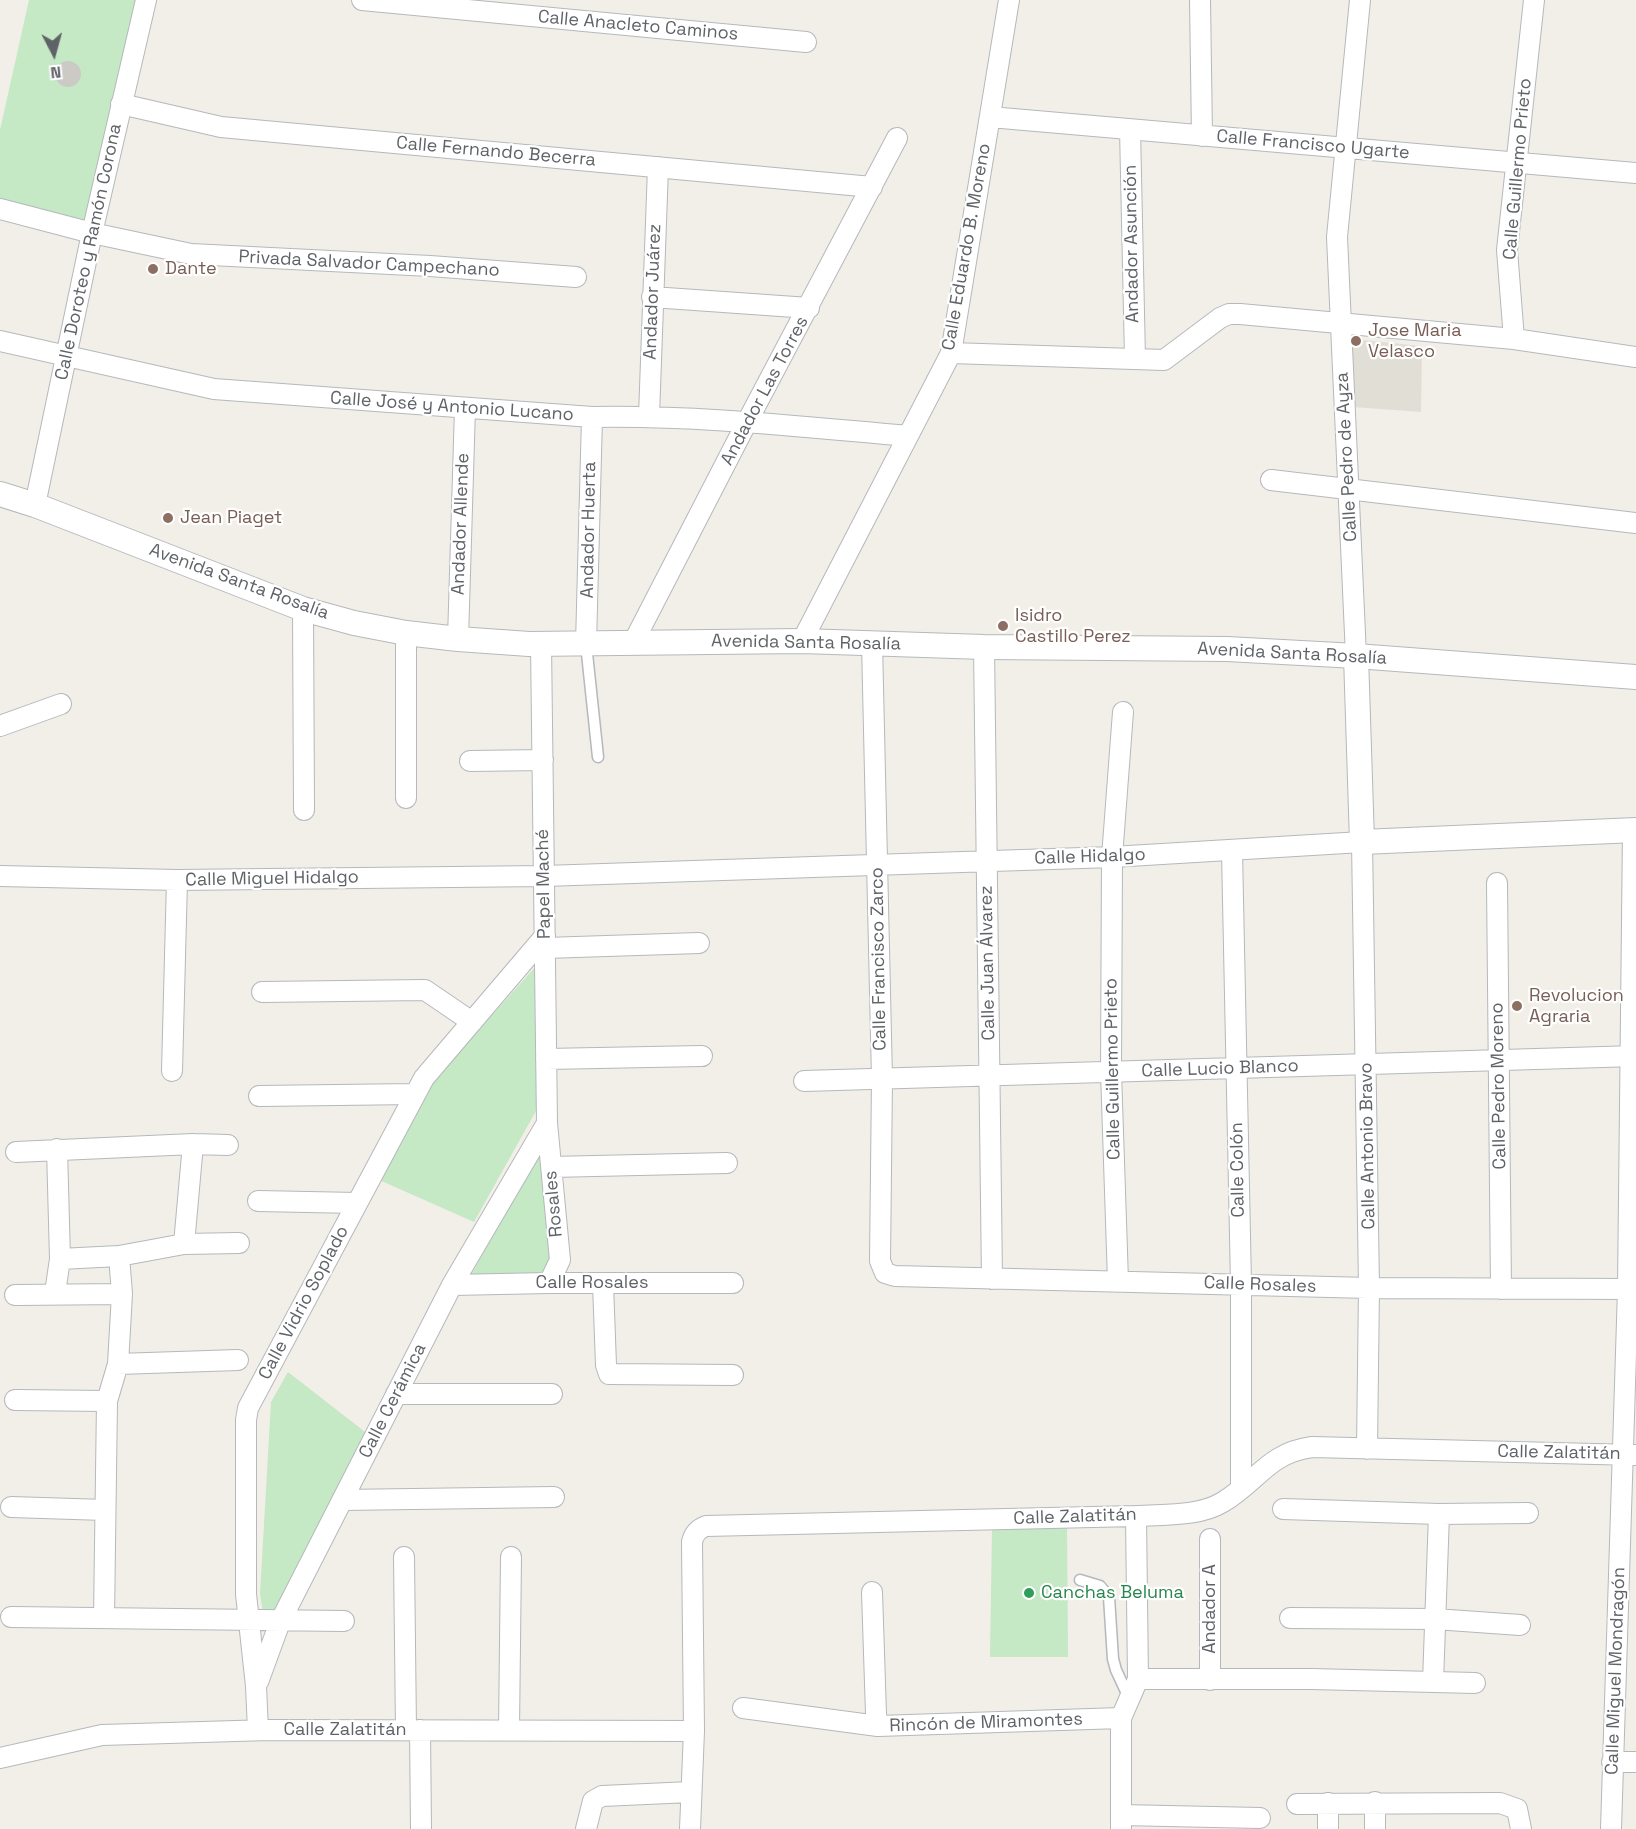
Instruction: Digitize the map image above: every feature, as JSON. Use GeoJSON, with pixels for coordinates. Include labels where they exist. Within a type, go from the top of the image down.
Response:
{"type":"FeatureCollection","features":[{"type":"Feature","properties":{"kind":"street","name":"Calle Doroteo y Ramón Corona"},"geometry":{"type":"LineString","coordinates":[[35,505],[92,233],[146,0]]}},
{"type":"Feature","properties":{"kind":"street","name":"Calle Anacleto Caminos"},"geometry":{"type":"LineString","coordinates":[[362,0],[806,42]]}},
{"type":"Feature","properties":{"kind":"street","name":"Calle Eduardo B. Moreno"},"geometry":{"type":"LineString","coordinates":[[802,641],[951,352],[1009,0]]}},
{"type":"Feature","properties":{"kind":"street"},"geometry":{"type":"LineString","coordinates":[[1200,0],[1202,136]]}},
{"type":"Feature","properties":{"kind":"street","name":"Calle Pedro de Ayza"},"geometry":{"type":"LineString","coordinates":[[1360,0],[1337,237],[1362,842]]}},
{"type":"Feature","properties":{"kind":"street","name":"Calle Guillermo Prieto"},"geometry":{"type":"LineString","coordinates":[[1514,339],[1508,250],[1534,0]]}},
{"type":"Feature","properties":{"kind":"street","name":"Calle Fernando Becerra"},"geometry":{"type":"LineString","coordinates":[[121,104],[221,127],[872,187]]}},
{"type":"Feature","properties":{"kind":"street","name":"Calle Francisco Ugarte"},"geometry":{"type":"LineString","coordinates":[[990,117],[1636,173]]}},
{"type":"Feature","properties":{"kind":"street","name":"Andador Asunción"},"geometry":{"type":"LineString","coordinates":[[1130,129],[1134,359]]}},
{"type":"Feature","properties":{"kind":"street","name":"Andador Las Torres"},"geometry":{"type":"LineString","coordinates":[[633,643],[897,138]]}},
{"type":"Feature","properties":{"kind":"street","name":"Andador Juárez"},"geometry":{"type":"LineString","coordinates":[[649,416],[658,167]]}},
{"type":"Feature","properties":{"kind":"street","name":"Privada Salvador Campechano"},"geometry":{"type":"LineString","coordinates":[[0,209],[92,233],[191,254],[430,266],[576,277]]}},
{"type":"Feature","properties":{"kind":"street"},"geometry":{"type":"LineString","coordinates":[[652,297],[809,308]]}},
{"type":"Feature","properties":{"kind":"street"},"geometry":{"type":"LineString","coordinates":[[951,352],[1164,360],[1220,318],[1229,314],[1514,339],[1636,357]]}},
{"type":"Feature","properties":{"kind":"street","name":"Calle José y Antonio Lucano"},"geometry":{"type":"LineString","coordinates":[[0,341],[214,389],[592,417],[649,416],[747,422],[908,436]]}},
{"type":"Feature","properties":{"kind":"street","name":"Andador Allende"},"geometry":{"type":"LineString","coordinates":[[458,639],[465,408]]}},
{"type":"Feature","properties":{"kind":"street","name":"Andador Huerta"},"geometry":{"type":"LineString","coordinates":[[586,644],[592,417]]}},
{"type":"Feature","properties":{"kind":"street"},"geometry":{"type":"LineString","coordinates":[[1271,480],[1636,523]]}},
{"type":"Feature","properties":{"kind":"street","name":"Avenida Santa Rosalía"},"geometry":{"type":"LineString","coordinates":[[0,494],[35,505],[303,609],[354,623],[406,633],[458,639],[541,644],[802,641],[984,647],[1227,649],[1356,656],[1636,677]]}},
{"type":"Feature","properties":{"kind":"street"},"geometry":{"type":"LineString","coordinates":[[303,609],[304,810]]}},
{"type":"Feature","properties":{"kind":"street"},"geometry":{"type":"LineString","coordinates":[[406,633],[406,798]]}},
{"type":"Feature","properties":{"kind":"street","name":"Calle Francisco Zarco"},"geometry":{"type":"LineString","coordinates":[[872,643],[882,1078],[880,1261],[885,1273]]}},
{"type":"Feature","properties":{"kind":"street","name":"Papel Maché"},"geometry":{"type":"LineString","coordinates":[[541,644],[547,1123]]}},
{"type":"Feature","properties":{"kind":"street","name":"Calle Juan Álvarez"},"geometry":{"type":"LineString","coordinates":[[984,647],[992,1279]]}},
{"type":"Feature","properties":{"kind":"street"},"geometry":{"type":"LineString","coordinates":[[0,726],[61,704]]}},
{"type":"Feature","properties":{"kind":"street","name":"Calle Guillermo Prieto"},"geometry":{"type":"LineString","coordinates":[[1118,1281],[1112,1072],[1112,857],[1123,712]]}},
{"type":"Feature","properties":{"kind":"street"},"geometry":{"type":"LineString","coordinates":[[470,761],[543,760]]}},
{"type":"Feature","properties":{"kind":"street","name":"Calle Hidalgo"},"geometry":{"type":"LineString","coordinates":[[544,876],[1112,857],[1362,842],[1635,830]]}},
{"type":"Feature","properties":{"kind":"street","name":"Calle Miguel Mondragón"},"geometry":{"type":"LineString","coordinates":[[1611,1829],[1612,1762],[1630,1455],[1635,830]]}},
{"type":"Feature","properties":{"kind":"street","name":"Calle Antonio Bravo"},"geometry":{"type":"LineString","coordinates":[[1362,842],[1370,1288],[1367,1449]]}},
{"type":"Feature","properties":{"kind":"street","name":"Calle Colón"},"geometry":{"type":"LineString","coordinates":[[1232,851],[1241,1284],[1241,1489]]}},
{"type":"Feature","properties":{"kind":"street","name":"Calle Miguel Hidalgo"},"geometry":{"type":"LineString","coordinates":[[0,876],[177,880],[544,876]]}},
{"type":"Feature","properties":{"kind":"street"},"geometry":{"type":"LineString","coordinates":[[172,1071],[177,880]]}},
{"type":"Feature","properties":{"kind":"street","name":"Calle Pedro Moreno"},"geometry":{"type":"LineString","coordinates":[[1497,883],[1501,1289]]}},
{"type":"Feature","properties":{"kind":"street"},"geometry":{"type":"LineString","coordinates":[[545,942],[699,943]]}},
{"type":"Feature","properties":{"kind":"street","name":"Calle Vidrio Soplado"},"geometry":{"type":"LineString","coordinates":[[258,1730],[256,1686],[247,1621],[248,1408],[424,1078],[545,942]]}},
{"type":"Feature","properties":{"kind":"street"},"geometry":{"type":"LineString","coordinates":[[262,992],[426,990],[472,1022]]}},
{"type":"Feature","properties":{"kind":"street"},"geometry":{"type":"LineString","coordinates":[[546,1059],[702,1056]]}},
{"type":"Feature","properties":{"kind":"street","name":"Calle Lucio Blanco"},"geometry":{"type":"LineString","coordinates":[[804,1081],[1633,1056]]}},
{"type":"Feature","properties":{"kind":"street"},"geometry":{"type":"LineString","coordinates":[[259,1096],[415,1094]]}},
{"type":"Feature","properties":{"kind":"street","name":"Rosales"},"geometry":{"type":"LineString","coordinates":[[547,1123],[560,1260],[549,1283]]}},
{"type":"Feature","properties":{"kind":"street","name":"Calle Cerámica"},"geometry":{"type":"LineString","coordinates":[[256,1686],[280,1622],[452,1285],[547,1123]]}},
{"type":"Feature","properties":{"kind":"street"},"geometry":{"type":"LineString","coordinates":[[16,1152],[193,1144],[228,1145]]}},
{"type":"Feature","properties":{"kind":"street"},"geometry":{"type":"LineString","coordinates":[[184,1244],[193,1144]]}},
{"type":"Feature","properties":{"kind":"street"},"geometry":{"type":"LineString","coordinates":[[55,1293],[60,1259],[57,1149]]}},
{"type":"Feature","properties":{"kind":"street"},"geometry":{"type":"LineString","coordinates":[[551,1167],[727,1163]]}},
{"type":"Feature","properties":{"kind":"street"},"geometry":{"type":"LineString","coordinates":[[258,1202],[357,1203]]}},
{"type":"Feature","properties":{"kind":"street"},"geometry":{"type":"LineString","coordinates":[[60,1259],[119,1256],[184,1244],[239,1243]]}},
{"type":"Feature","properties":{"kind":"street"},"geometry":{"type":"LineString","coordinates":[[104,1618],[107,1401],[118,1364],[122,1294],[119,1256]]}},
{"type":"Feature","properties":{"kind":"street","name":"Calle Rosales"},"geometry":{"type":"LineString","coordinates":[[885,1273],[895,1276],[992,1279],[1370,1288],[1632,1289]]}},
{"type":"Feature","properties":{"kind":"street","name":"Calle Rosales"},"geometry":{"type":"LineString","coordinates":[[452,1285],[733,1283]]}},
{"type":"Feature","properties":{"kind":"street"},"geometry":{"type":"LineString","coordinates":[[603,1284],[606,1365],[609,1374],[733,1375]]}},
{"type":"Feature","properties":{"kind":"street"},"geometry":{"type":"LineString","coordinates":[[15,1296],[55,1293],[122,1294]]}},
{"type":"Feature","properties":{"kind":"street"},"geometry":{"type":"LineString","coordinates":[[118,1364],[238,1360]]}},
{"type":"Feature","properties":{"kind":"street"},"geometry":{"type":"LineString","coordinates":[[396,1394],[552,1394]]}},
{"type":"Feature","properties":{"kind":"street"},"geometry":{"type":"LineString","coordinates":[[15,1400],[107,1401]]}},
{"type":"Feature","properties":{"kind":"street","name":"Calle Zalatitán"},"geometry":{"type":"LineString","coordinates":[[690,1829],[693,1731],[692,1542],[695,1532],[700,1528],[706,1526],[1136,1516],[1195,1512],[1223,1502],[1279,1457],[1295,1449],[1312,1447],[1630,1455]]}},
{"type":"Feature","properties":{"kind":"street"},"geometry":{"type":"LineString","coordinates":[[342,1500],[554,1497]]}},
{"type":"Feature","properties":{"kind":"street"},"geometry":{"type":"LineString","coordinates":[[11,1507],[105,1510]]}},
{"type":"Feature","properties":{"kind":"street"},"geometry":{"type":"LineString","coordinates":[[1282,1509],[1439,1514],[1528,1512]]}},
{"type":"Feature","properties":{"kind":"street"},"geometry":{"type":"LineString","coordinates":[[1433,1682],[1439,1514]]}},
{"type":"Feature","properties":{"kind":"street"},"geometry":{"type":"LineString","coordinates":[[1136,1516],[1138,1679],[1121,1718],[1121,1822],[1260,1818]]}},
{"type":"Feature","properties":{"kind":"street","name":"Andador A"},"geometry":{"type":"LineString","coordinates":[[1210,1539],[1210,1680]]}},
{"type":"Feature","properties":{"kind":"street"},"geometry":{"type":"LineString","coordinates":[[404,1557],[413,1730],[421,1829]]}},
{"type":"Feature","properties":{"kind":"street"},"geometry":{"type":"LineString","coordinates":[[509,1730],[510,1557]]}},
{"type":"Feature","properties":{"kind":"street","name":"Rincón de Miramontes"},"geometry":{"type":"LineString","coordinates":[[872,1592],[878,1726],[1121,1718]]}},
{"type":"Feature","properties":{"kind":"street"},"geometry":{"type":"LineString","coordinates":[[11,1617],[344,1621]]}},
{"type":"Feature","properties":{"kind":"street"},"geometry":{"type":"LineString","coordinates":[[1290,1618],[1435,1619],[1520,1624]]}},
{"type":"Feature","properties":{"kind":"street"},"geometry":{"type":"LineString","coordinates":[[1138,1679],[1311,1679],[1475,1683]]}},
{"type":"Feature","properties":{"kind":"street"},"geometry":{"type":"LineString","coordinates":[[743,1708],[878,1726]]}},
{"type":"Feature","properties":{"kind":"street","name":"Calle Zalatitán"},"geometry":{"type":"LineString","coordinates":[[0,1758],[102,1736],[258,1730],[693,1731]]}},
{"type":"Feature","properties":{"kind":"street"},"geometry":{"type":"LineString","coordinates":[[1612,1762],[1636,1762]]}},
{"type":"Feature","properties":{"kind":"street"},"geometry":{"type":"LineString","coordinates":[[586,1829],[593,1801],[602,1796],[691,1792]]}},
{"type":"Feature","properties":{"kind":"street"},"geometry":{"type":"LineString","coordinates":[[1375,1802],[1375,1829]]}},
{"type":"Feature","properties":{"kind":"street"},"geometry":{"type":"LineString","coordinates":[[1297,1803],[1500,1803],[1517,1809],[1521,1829]]}},
{"type":"Feature","properties":{"kind":"street"},"geometry":{"type":"LineString","coordinates":[[1328,1803],[1328,1829]]}},
{"type":"Feature","properties":{"kind":"lane"},"geometry":{"type":"LineString","coordinates":[[586,644],[598,757]]}},
{"type":"Feature","properties":{"kind":"lane"},"geometry":{"type":"LineString","coordinates":[[1080,1580],[1100,1586],[1109,1597],[1113,1659],[1130,1698]]}},
{"type":"Feature","properties":{"kind":"shaded area"},"geometry":{"type":"Polygon","coordinates":[[[1352,339],[1422,346],[1421,412],[1353,407],[1352,339]]]}},
{"type":"Feature","properties":{"kind":"green space"},"geometry":{"type":"Polygon","coordinates":[[[29,0],[138,0],[88,225],[0,206],[0,130],[29,0]]]}},
{"type":"Feature","properties":{"kind":"green space"},"geometry":{"type":"Polygon","coordinates":[[[537,965],[541,1102],[474,1222],[377,1179],[426,1089],[537,965]]]}},
{"type":"Feature","properties":{"kind":"green space"},"geometry":{"type":"Polygon","coordinates":[[[545,1139],[557,1260],[546,1281],[469,1279],[545,1139]]]}},
{"type":"Feature","properties":{"kind":"green space"},"geometry":{"type":"Polygon","coordinates":[[[288,1372],[369,1435],[281,1611],[263,1613],[260,1594],[271,1402],[288,1372]]]}},
{"type":"Feature","properties":{"kind":"green space","name":"Canchas Beluma"},"geometry":{"type":"Polygon","coordinates":[[[1067,1524],[1068,1657],[990,1657],[992,1530],[1067,1524]]]}},
{"type":"Feature","properties":{"kind":"building"},"geometry":{"type":"Polygon","coordinates":[[[68,61],[77,65],[81,74],[77,83],[68,87],[59,83],[55,74],[59,65],[68,61]]]}},
{"type":"Feature","properties":{"kind":"place","name":"Dante"},"geometry":{"type":"Point","coordinates":[153,269]}},
{"type":"Feature","properties":{"kind":"place","name":"Jose Maria Velasco"},"geometry":{"type":"Point","coordinates":[1356,341]}},
{"type":"Feature","properties":{"kind":"place","name":"Jean Piaget"},"geometry":{"type":"Point","coordinates":[168,518]}},
{"type":"Feature","properties":{"kind":"place","name":"Isidro Castillo Perez"},"geometry":{"type":"Point","coordinates":[1003,626]}},
{"type":"Feature","properties":{"kind":"place","name":"Revolucion Agraria"},"geometry":{"type":"Point","coordinates":[1517,1006]}},
{"type":"Feature","properties":{"kind":"place","name":"Canchas Beluma"},"geometry":{"type":"Point","coordinates":[1029,1593]}}]}
